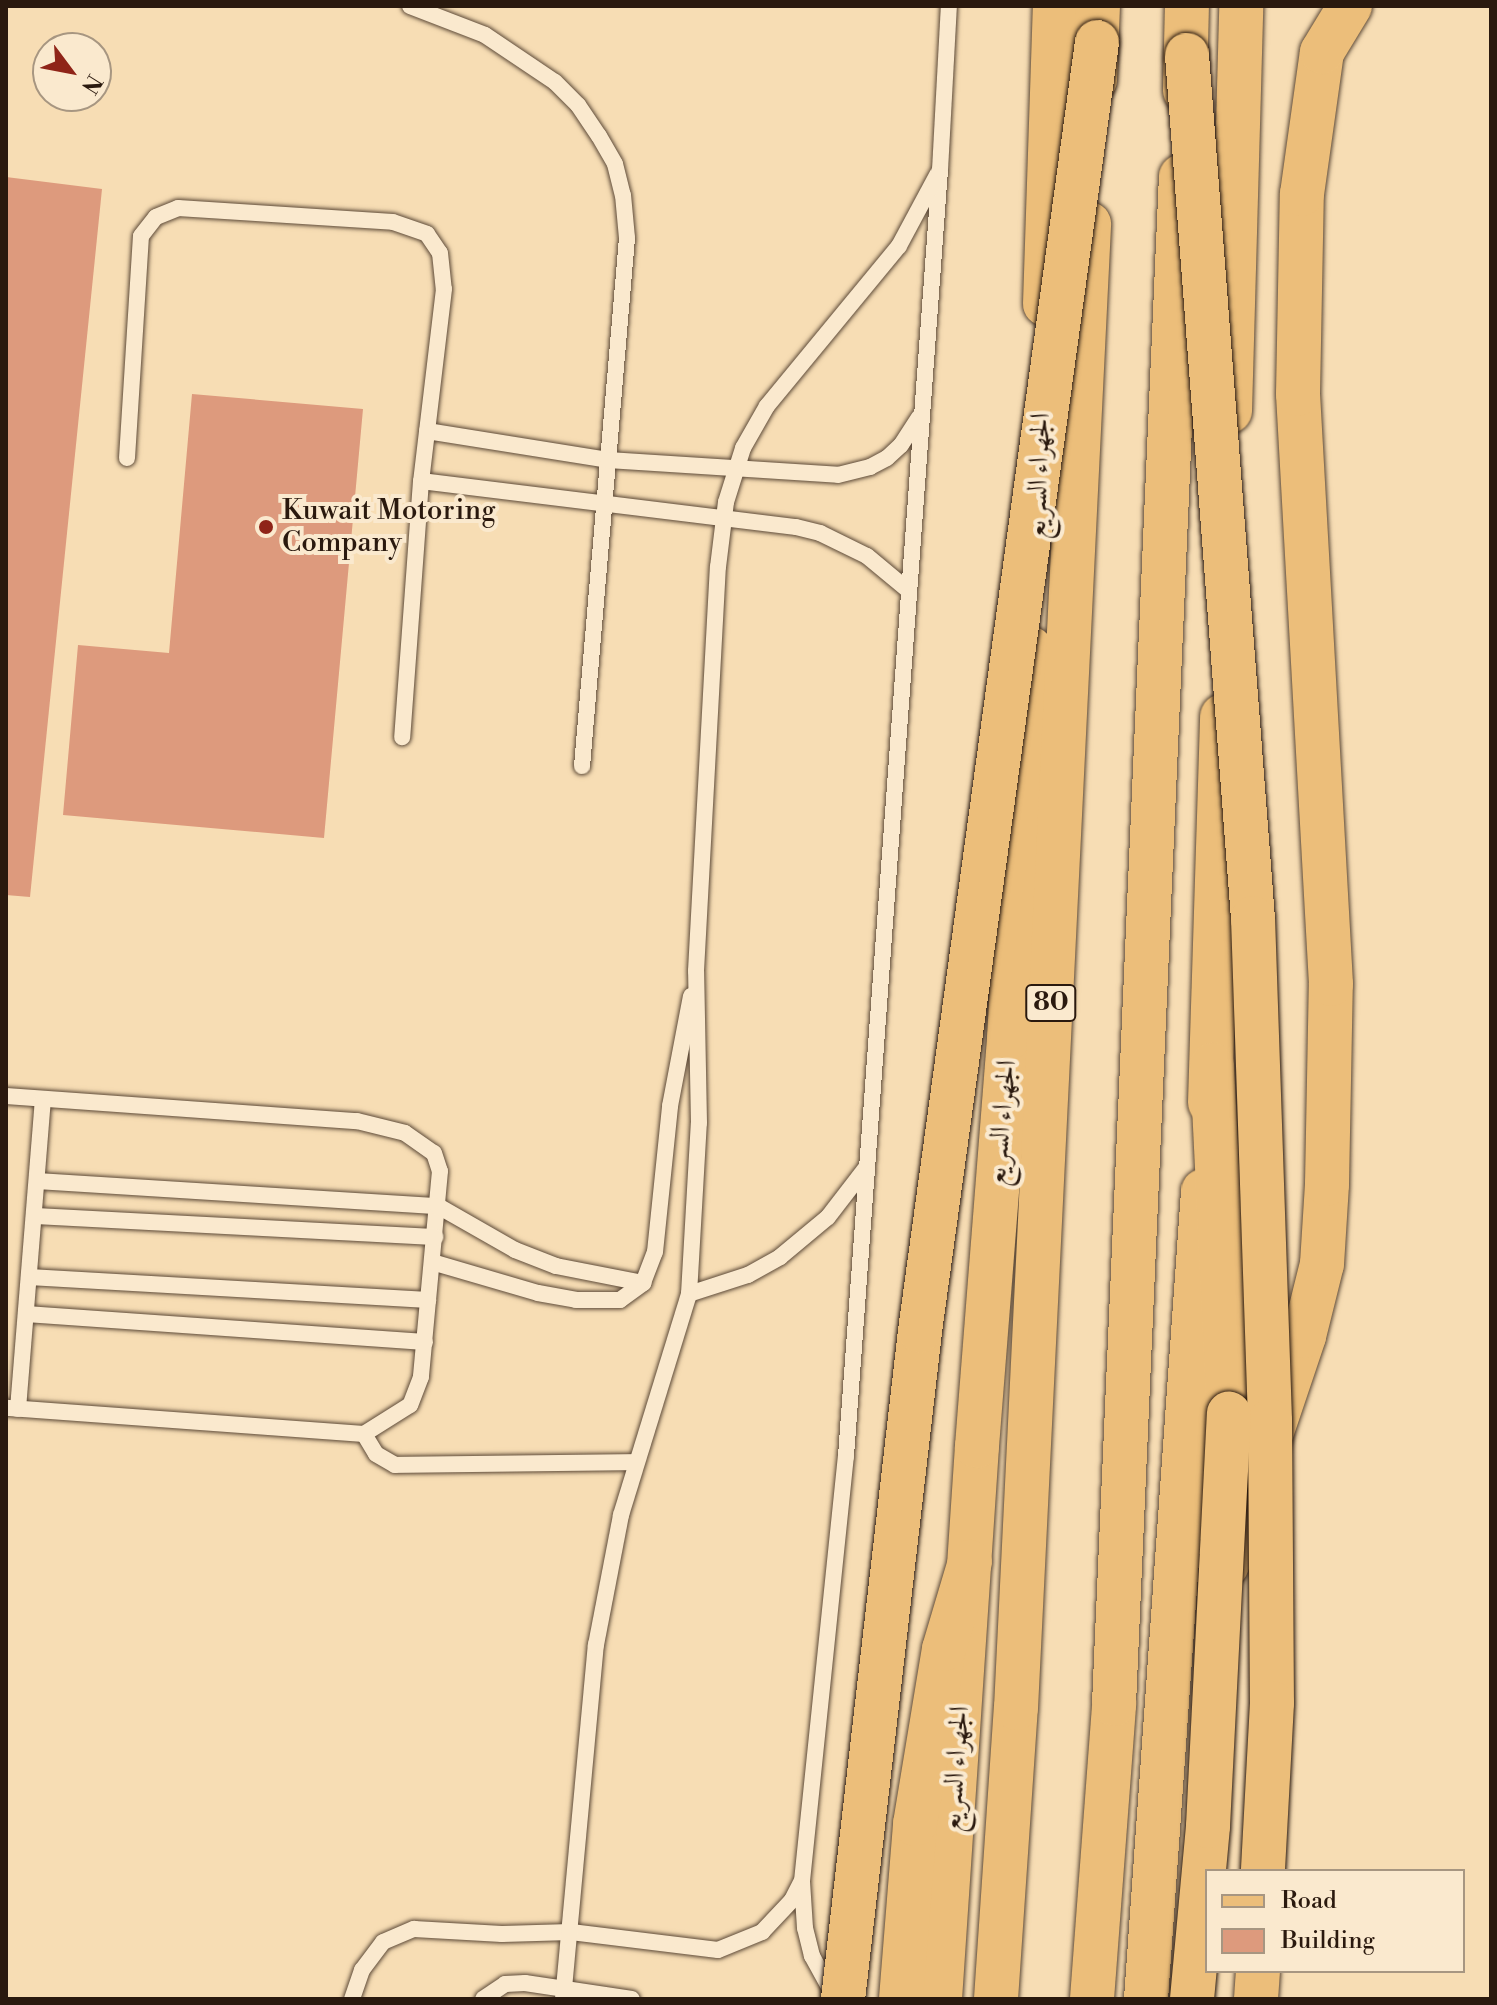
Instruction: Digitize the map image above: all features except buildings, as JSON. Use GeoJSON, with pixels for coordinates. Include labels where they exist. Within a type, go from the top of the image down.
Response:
{"type":"FeatureCollection","features":[{"type":"Feature","properties":{"kind":"main road","name":"الجهراء السريع"},"geometry":{"type":"LineString","coordinates":[[940,1999],[1009,1038],[1037,545],[1055,6]]}},
{"type":"Feature","properties":{"kind":"main road"},"geometry":{"type":"LineString","coordinates":[[1092,1999],[1114,1689],[1187,6]]}},
{"type":"Feature","properties":{"kind":"main road"},"geometry":{"type":"LineString","coordinates":[[1146,1999],[1212,1065],[1241,6]]}},
{"type":"Feature","properties":{"kind":"main road"},"geometry":{"type":"LineString","coordinates":[[1163,1757],[1304,1336],[1322,1264],[1327,1184],[1331,984],[1298,394],[1302,194],[1322,52],[1350,6]]}},
{"type":"Feature","properties":{"kind":"main road","name":"الجهراء السريع"},"geometry":{"type":"LineString","coordinates":[[996,1999],[1016,1708],[1098,24]]}},
{"type":"Feature","properties":{"kind":"main road"},"geometry":{"type":"LineString","coordinates":[[843,1999],[920,1331],[1098,24]]}},
{"type":"Feature","properties":{"kind":"main road"},"geometry":{"type":"LineString","coordinates":[[1187,55],[1253,918],[1270,1421],[1272,1703],[1263,1869]]}},
{"type":"Feature","properties":{"kind":"main road"},"geometry":{"type":"LineString","coordinates":[[1192,1999],[1208,1826],[1229,1414],[1212,1065]]}},
{"type":"Feature","properties":{"kind":"main road"},"geometry":{"type":"LineString","coordinates":[[901,1999],[915,1824],[944,1649],[970,1562]]}},
{"type":"Feature","properties":{"kind":"main road"},"geometry":{"type":"LineString","coordinates":[[1256,1999],[1258,1973]]}},
{"type":"Feature","properties":{"kind":"lane"},"geometry":{"type":"LineString","coordinates":[[410,6],[485,35],[555,82],[578,105],[615,164],[623,195],[627,238],[582,766]]}},
{"type":"Feature","properties":{"kind":"lane"},"geometry":{"type":"LineString","coordinates":[[836,1999],[812,1956],[805,1928],[802,1881],[846,1456],[940,170],[949,6]]}},
{"type":"Feature","properties":{"kind":"lane"},"geometry":{"type":"LineString","coordinates":[[564,1995],[596,1645],[621,1515],[689,1294],[699,1123],[696,971],[723,518],[735,470],[767,406],[899,246],[940,170]]}},
{"type":"Feature","properties":{"kind":"lane"},"geometry":{"type":"LineString","coordinates":[[127,458],[141,236],[156,217],[178,208],[393,222],[427,234],[440,253],[444,289],[421,481],[402,737]]}},
{"type":"Feature","properties":{"kind":"lane"},"geometry":{"type":"LineString","coordinates":[[427,431],[472,435],[608,460],[822,475],[855,473],[887,458],[901,445],[922,411]]}},
{"type":"Feature","properties":{"kind":"lane"},"geometry":{"type":"LineString","coordinates":[[421,481],[820,533],[867,556],[908,590]]}},
{"type":"Feature","properties":{"kind":"lane"},"geometry":{"type":"LineString","coordinates":[[432,1262],[538,1293],[576,1300],[620,1300],[643,1283],[655,1252],[670,1106],[696,971]]}},
{"type":"Feature","properties":{"kind":"lane"},"geometry":{"type":"LineString","coordinates":[[6,1096],[357,1121],[405,1133],[434,1153],[440,1171],[438,1206],[421,1377],[410,1405],[364,1434],[12,1408],[26,1314],[43,1099]]}},
{"type":"Feature","properties":{"kind":"lane"},"geometry":{"type":"LineString","coordinates":[[689,1294],[748,1275],[780,1257],[828,1217],[866,1167]]}},
{"type":"Feature","properties":{"kind":"lane"},"geometry":{"type":"LineString","coordinates":[[37,1181],[438,1206],[475,1230],[528,1255],[599,1277],[643,1283]]}},
{"type":"Feature","properties":{"kind":"lane"},"geometry":{"type":"LineString","coordinates":[[34,1216],[435,1237]]}},
{"type":"Feature","properties":{"kind":"lane"},"geometry":{"type":"LineString","coordinates":[[29,1277],[428,1300]]}},
{"type":"Feature","properties":{"kind":"lane"},"geometry":{"type":"LineString","coordinates":[[26,1314],[425,1342]]}},
{"type":"Feature","properties":{"kind":"lane"},"geometry":{"type":"LineString","coordinates":[[364,1434],[376,1454],[395,1465],[636,1462]]}},
{"type":"Feature","properties":{"kind":"lane"},"geometry":{"type":"LineString","coordinates":[[352,1999],[362,1970],[383,1942],[414,1929],[502,1934],[571,1932],[718,1950],[762,1932],[792,1900],[802,1881]]}},
{"type":"Feature","properties":{"kind":"lane"},"geometry":{"type":"LineString","coordinates":[[483,1999],[505,1984],[525,1983],[564,1995],[632,1999]]}},
{"type":"Feature","properties":{"kind":"place","name":"Kuwait Motoring Company"},"geometry":{"type":"Point","coordinates":[266,527]}}]}
